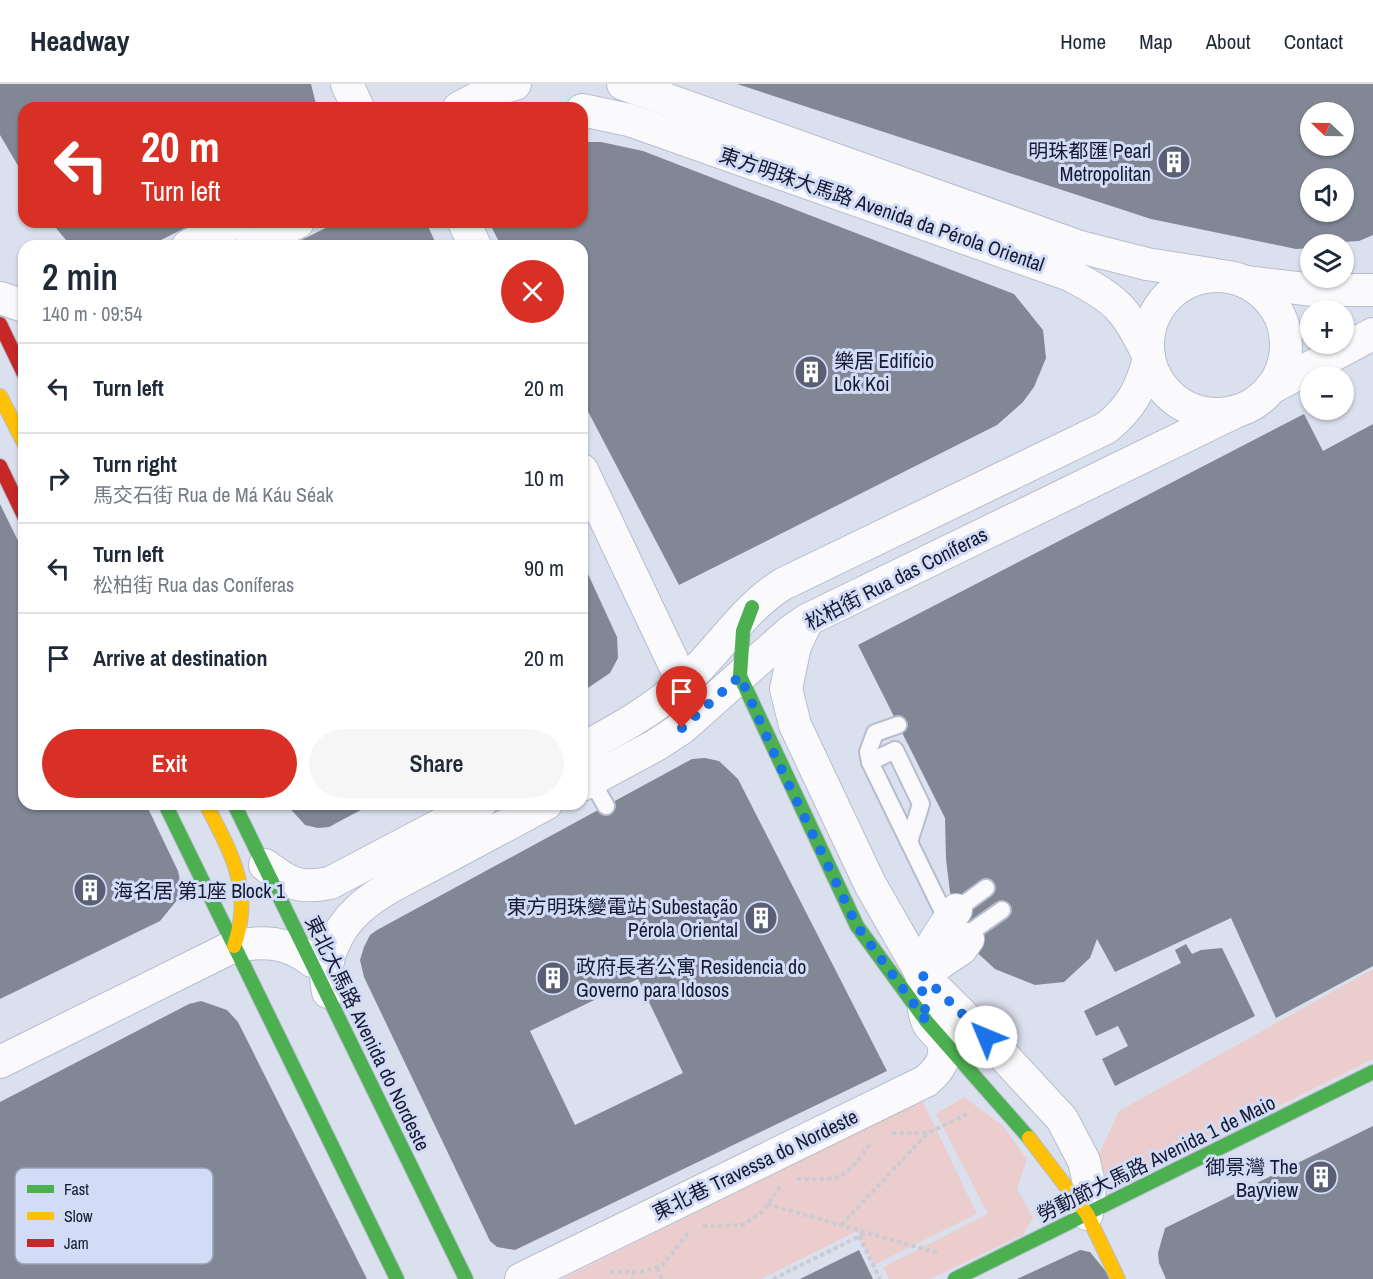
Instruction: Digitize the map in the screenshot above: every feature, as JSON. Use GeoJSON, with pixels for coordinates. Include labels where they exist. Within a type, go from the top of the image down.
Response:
{"type":"FeatureCollection","features":[{"type":"Feature","properties":{"kind":"main road"},"geometry":{"type":"LineString","coordinates":[[0,324],[18,362]]}},
{"type":"Feature","properties":{"kind":"main road"},"geometry":{"type":"LineString","coordinates":[[0,396],[18,431]]}},
{"type":"Feature","properties":{"kind":"main road"},"geometry":{"type":"LineString","coordinates":[[0,466],[18,504]]}},
{"type":"Feature","properties":{"kind":"main road"},"geometry":{"type":"LineString","coordinates":[[752,607],[743,631],[740,676],[777,760],[857,926],[927,1022],[1046,1157],[1087,1214],[1118,1279]]}},
{"type":"Feature","properties":{"kind":"main road"},"geometry":{"type":"LineString","coordinates":[[168,810],[397,1279]]}},
{"type":"Feature","properties":{"kind":"main road"},"geometry":{"type":"LineString","coordinates":[[209,810],[234,860],[244,887],[245,910],[234,946]]}},
{"type":"Feature","properties":{"kind":"main road","name":"東北大馬路 Avenida do Nordeste"},"geometry":{"type":"LineString","coordinates":[[237,810],[466,1279]]}},
{"type":"Feature","properties":{"kind":"main road","name":"勞動節大馬路 Avenida 1 de Maio"},"geometry":{"type":"LineString","coordinates":[[955,1279],[1373,1072]]}},
{"type":"Feature","properties":{"kind":"street"},"geometry":{"type":"LineString","coordinates":[[347,84],[355,102]]}},
{"type":"Feature","properties":{"kind":"street"},"geometry":{"type":"LineString","coordinates":[[471,102],[515,84]]}},
{"type":"Feature","properties":{"kind":"street","name":"東方明珠大馬路 Avenida da Pérola Oriental"},"geometry":{"type":"LineString","coordinates":[[623,84],[1070,243],[1147,264],[1216,275]]}},
{"type":"Feature","properties":{"kind":"street","name":"東方明珠大馬路 Avenida da Pérola Oriental"},"geometry":{"type":"LineString","coordinates":[[588,111],[629,120],[1070,275],[1114,302],[1132,320],[1149,357]]}},
{"type":"Feature","properties":{"kind":"street"},"geometry":{"type":"LineString","coordinates":[[200,240],[223,228]]}},
{"type":"Feature","properties":{"kind":"street"},"geometry":{"type":"LineString","coordinates":[[263,240],[286,228]]}},
{"type":"Feature","properties":{"kind":"street"},"geometry":{"type":"LineString","coordinates":[[1373,290],[1314,290],[1246,282],[1216,275],[1194,278],[1174,289],[1159,306],[1150,326],[1149,357],[1151,369],[1161,387],[1177,402],[1195,411],[1216,414],[1237,411],[1255,402],[1271,388],[1373,334]]}},
{"type":"Feature","properties":{"kind":"street"},"geometry":{"type":"LineString","coordinates":[[1246,282],[1258,288],[1274,305],[1283,325],[1286,348],[1281,369],[1271,388]]}},
{"type":"Feature","properties":{"kind":"street"},"geometry":{"type":"LineString","coordinates":[[0,298],[18,304]]}},
{"type":"Feature","properties":{"kind":"street"},"geometry":{"type":"LineString","coordinates":[[588,746],[642,716],[683,683],[752,607],[783,584],[1106,428],[1133,402],[1143,381],[1149,357]]}},
{"type":"Feature","properties":{"kind":"street","name":"松柏街 Rua das Coníferas"},"geometry":{"type":"LineString","coordinates":[[588,781],[682,728],[807,620],[1237,411]]}},
{"type":"Feature","properties":{"kind":"street"},"geometry":{"type":"LineString","coordinates":[[588,483],[683,683]]}},
{"type":"Feature","properties":{"kind":"street"},"geometry":{"type":"LineString","coordinates":[[807,620],[789,667],[786,689],[789,707],[870,884],[922,975],[1001,1053],[1062,1119],[1084,1161],[1090,1188],[1087,1214]]}},
{"type":"Feature","properties":{"kind":"street"},"geometry":{"type":"LineString","coordinates":[[265,865],[294,884],[309,887],[330,883],[469,810]]}},
{"type":"Feature","properties":{"kind":"street"},"geometry":{"type":"LineString","coordinates":[[330,999],[324,977],[326,963],[333,946],[355,912],[381,892],[535,810]]}},
{"type":"Feature","properties":{"kind":"street"},"geometry":{"type":"LineString","coordinates":[[927,1022],[922,975],[929,948],[958,930]]}},
{"type":"Feature","properties":{"kind":"street"},"geometry":{"type":"LineString","coordinates":[[0,1062],[234,946],[271,942],[294,950],[312,961]]}},
{"type":"Feature","properties":{"kind":"street","name":"東北巷 Travessa do Nordeste"},"geometry":{"type":"LineString","coordinates":[[521,1279],[926,1081],[938,1071],[944,1054],[943,1042],[927,1022]]}},
{"type":"Feature","properties":{"kind":"lane"},"geometry":{"type":"LineString","coordinates":[[898,725],[875,733],[868,752],[870,762],[909,842],[958,930]]}},
{"type":"Feature","properties":{"kind":"lane"},"geometry":{"type":"LineString","coordinates":[[870,762],[895,750],[921,804],[909,842]]}},
{"type":"Feature","properties":{"kind":"lane"},"geometry":{"type":"LineString","coordinates":[[588,783],[606,807]]}},
{"type":"Feature","properties":{"kind":"lane"},"geometry":{"type":"LineString","coordinates":[[958,930],[986,888]]}},
{"type":"Feature","properties":{"kind":"lane"},"geometry":{"type":"LineString","coordinates":[[958,930],[975,929],[1002,910]]}},
{"type":"Feature","properties":{"kind":"path"},"geometry":{"type":"LineString","coordinates":[[841,1225],[928,1133],[997,1099]]}},
{"type":"Feature","properties":{"kind":"path"},"geometry":{"type":"LineString","coordinates":[[890,1133],[928,1133]]}},
{"type":"Feature","properties":{"kind":"path"},"geometry":{"type":"LineString","coordinates":[[640,1272],[657,1268],[670,1257],[687,1234],[695,1228],[705,1225],[743,1225],[754,1220],[779,1188],[787,1182],[797,1179],[838,1178],[848,1173],[872,1142],[880,1136]]}},
{"type":"Feature","properties":{"kind":"path"},"geometry":{"type":"LineString","coordinates":[[767,1204],[982,1266]]}},
{"type":"Feature","properties":{"kind":"path"},"geometry":{"type":"LineString","coordinates":[[773,1279],[866,1233]]}},
{"type":"Feature","properties":{"kind":"path"},"geometry":{"type":"LineString","coordinates":[[859,1236],[880,1279]]}},
{"type":"Feature","properties":{"kind":"path"},"geometry":{"type":"LineString","coordinates":[[657,1268],[662,1279]]}},
{"type":"Feature","properties":{"kind":"path"},"geometry":{"type":"LineString","coordinates":[[602,1274],[612,1271],[634,1272],[632,1279]]}},
{"type":"Feature","properties":{"kind":"shaded area"},"geometry":{"type":"Polygon","coordinates":[[[1373,969],[1373,1059],[1105,1193],[1096,1160],[1119,1111],[1373,969]]]}},
{"type":"Feature","properties":{"kind":"shaded area"},"geometry":{"type":"Polygon","coordinates":[[[964,1097],[1003,1126],[1027,1159],[1017,1189],[1033,1218],[1023,1235],[930,1279],[889,1279],[883,1267],[988,1214],[936,1114],[964,1097]]]}},
{"type":"Feature","properties":{"kind":"shaded area"},"geometry":{"type":"Polygon","coordinates":[[[922,1100],[977,1214],[874,1265],[857,1231],[761,1279],[562,1279],[922,1100]]]}},
{"type":"Feature","properties":{"kind":"building"},"geometry":{"type":"Polygon","coordinates":[[[0,84],[311,84],[316,102],[18,102],[18,166],[0,135],[0,84]]]}},
{"type":"Feature","properties":{"kind":"building","name":"明珠都匯 Pearl Metropolitan"},"geometry":{"type":"Polygon","coordinates":[[[737,84],[1373,84],[1373,235],[1354,241],[1354,234],[1300,234],[1300,249],[1151,219],[737,84]]]}},
{"type":"Feature","properties":{"kind":"building","name":"樂居 Edifício Lok Koi"},"geometry":{"type":"Polygon","coordinates":[[[588,142],[601,142],[643,151],[1014,294],[1043,330],[1046,358],[1034,387],[1023,402],[997,425],[679,585],[588,411],[588,240],[498,240],[492,228],[588,228],[588,142]]]}},
{"type":"Feature","properties":{"kind":"building"},"geometry":{"type":"Polygon","coordinates":[[[56,228],[185,228],[161,240],[66,240],[56,228]]]}},
{"type":"Feature","properties":{"kind":"building"},"geometry":{"type":"Polygon","coordinates":[[[326,228],[429,228],[434,240],[301,240],[326,228]]]}},
{"type":"Feature","properties":{"kind":"building"},"geometry":{"type":"Polygon","coordinates":[[[1300,416],[1300,420],[1307,420],[1323,451],[1373,424],[1373,966],[1276,1018],[1231,918],[1115,972],[1097,939],[1090,958],[1064,982],[1035,985],[995,969],[972,948],[950,892],[945,818],[858,645],[1300,416]]]}},
{"type":"Feature","properties":{"kind":"building","name":"海名居 第1座 Block 1"},"geometry":{"type":"Polygon","coordinates":[[[0,504],[18,541],[18,810],[149,810],[178,871],[181,885],[178,899],[160,921],[0,999],[0,504]]]}},
{"type":"Feature","properties":{"kind":"building"},"geometry":{"type":"Polygon","coordinates":[[[588,574],[617,637],[618,658],[610,673],[588,688],[588,574]]]}},
{"type":"Feature","properties":{"kind":"building"},"geometry":{"type":"Polygon","coordinates":[[[705,758],[719,761],[738,779],[887,1071],[515,1250],[497,1247],[490,1241],[364,977],[360,960],[364,947],[370,935],[377,930],[692,759],[705,758]],[[638,979],[530,1031],[575,1125],[683,1073],[638,979]]]}},
{"type":"Feature","properties":{"kind":"building"},"geometry":{"type":"Polygon","coordinates":[[[291,810],[361,810],[329,827],[318,828],[305,825],[291,810]]]}},
{"type":"Feature","properties":{"kind":"building"},"geometry":{"type":"Polygon","coordinates":[[[1186,944],[1192,954],[1201,950],[1222,948],[1255,1016],[1115,1086],[1102,1059],[1128,1046],[1118,1026],[1096,1036],[1084,1011],[1181,963],[1175,950],[1186,944]]]}},
{"type":"Feature","properties":{"kind":"building"},"geometry":{"type":"Polygon","coordinates":[[[201,1001],[227,1010],[238,1022],[367,1279],[0,1279],[0,1102],[189,1004],[201,1001]]]}},
{"type":"Feature","properties":{"kind":"building","name":"御景灣 The Bayview"},"geometry":{"type":"Polygon","coordinates":[[[1373,1126],[1373,1279],[1166,1279],[1159,1263],[1158,1253],[1165,1228],[1373,1126]]]}},
{"type":"Feature","properties":{"kind":"building"},"geometry":{"type":"Polygon","coordinates":[[[859,1250],[873,1279],[800,1279],[859,1250]]]}},
{"type":"Feature","properties":{"kind":"building"},"geometry":{"type":"Polygon","coordinates":[[[1080,1250],[1090,1252],[1112,1279],[1017,1279],[1080,1250]]]}},
{"type":"Feature","properties":{"kind":"traffic: fast"},"geometry":{"type":"LineString","coordinates":[[752,607],[743,631],[740,676],[857,926],[927,1022],[1029,1138]]}},
{"type":"Feature","properties":{"kind":"traffic: fast"},"geometry":{"type":"LineString","coordinates":[[168,810],[397,1279]]}},
{"type":"Feature","properties":{"kind":"traffic: fast"},"geometry":{"type":"LineString","coordinates":[[237,810],[466,1279]]}},
{"type":"Feature","properties":{"kind":"traffic: fast"},"geometry":{"type":"LineString","coordinates":[[955,1279],[1373,1072]]}},
{"type":"Feature","properties":{"kind":"traffic: slow"},"geometry":{"type":"LineString","coordinates":[[0,396],[18,431]]}},
{"type":"Feature","properties":{"kind":"traffic: slow"},"geometry":{"type":"LineString","coordinates":[[209,810],[231,856],[241,889],[240,926],[234,946]]}},
{"type":"Feature","properties":{"kind":"traffic: slow"},"geometry":{"type":"LineString","coordinates":[[1029,1138],[1087,1214],[1118,1279]]}},
{"type":"Feature","properties":{"kind":"traffic: jam"},"geometry":{"type":"LineString","coordinates":[[0,324],[18,362]]}},
{"type":"Feature","properties":{"kind":"traffic: jam"},"geometry":{"type":"LineString","coordinates":[[0,466],[18,504]]}},
{"type":"Feature","properties":{"kind":"place","name":"明珠都匯 Pearl Metropolitan"},"geometry":{"type":"Point","coordinates":[1174,162]}},
{"type":"Feature","properties":{"kind":"place","name":"樂居 Edifício Lok Koi"},"geometry":{"type":"Point","coordinates":[811,372]}},
{"type":"Feature","properties":{"kind":"place","name":"海名居 第1座 Block 1"},"geometry":{"type":"Point","coordinates":[90,890]}},
{"type":"Feature","properties":{"kind":"place","name":"東方明珠變電站 Subestação Pérola Oriental"},"geometry":{"type":"Point","coordinates":[761,918]}},
{"type":"Feature","properties":{"kind":"place","name":"政府長者公寓 Residencia do Governo para Idosos"},"geometry":{"type":"Point","coordinates":[553,978]}},
{"type":"Feature","properties":{"kind":"place","name":"御景灣 The Bayview"},"geometry":{"type":"Point","coordinates":[1321,1177]}},
{"type":"Feature","properties":{"kind":"route"},"geometry":{"type":"LineString","coordinates":[[682,728],[713,703],[740,676],[777,760],[857,926],[927,1022],[922,975],[986,1037]]}}]}
